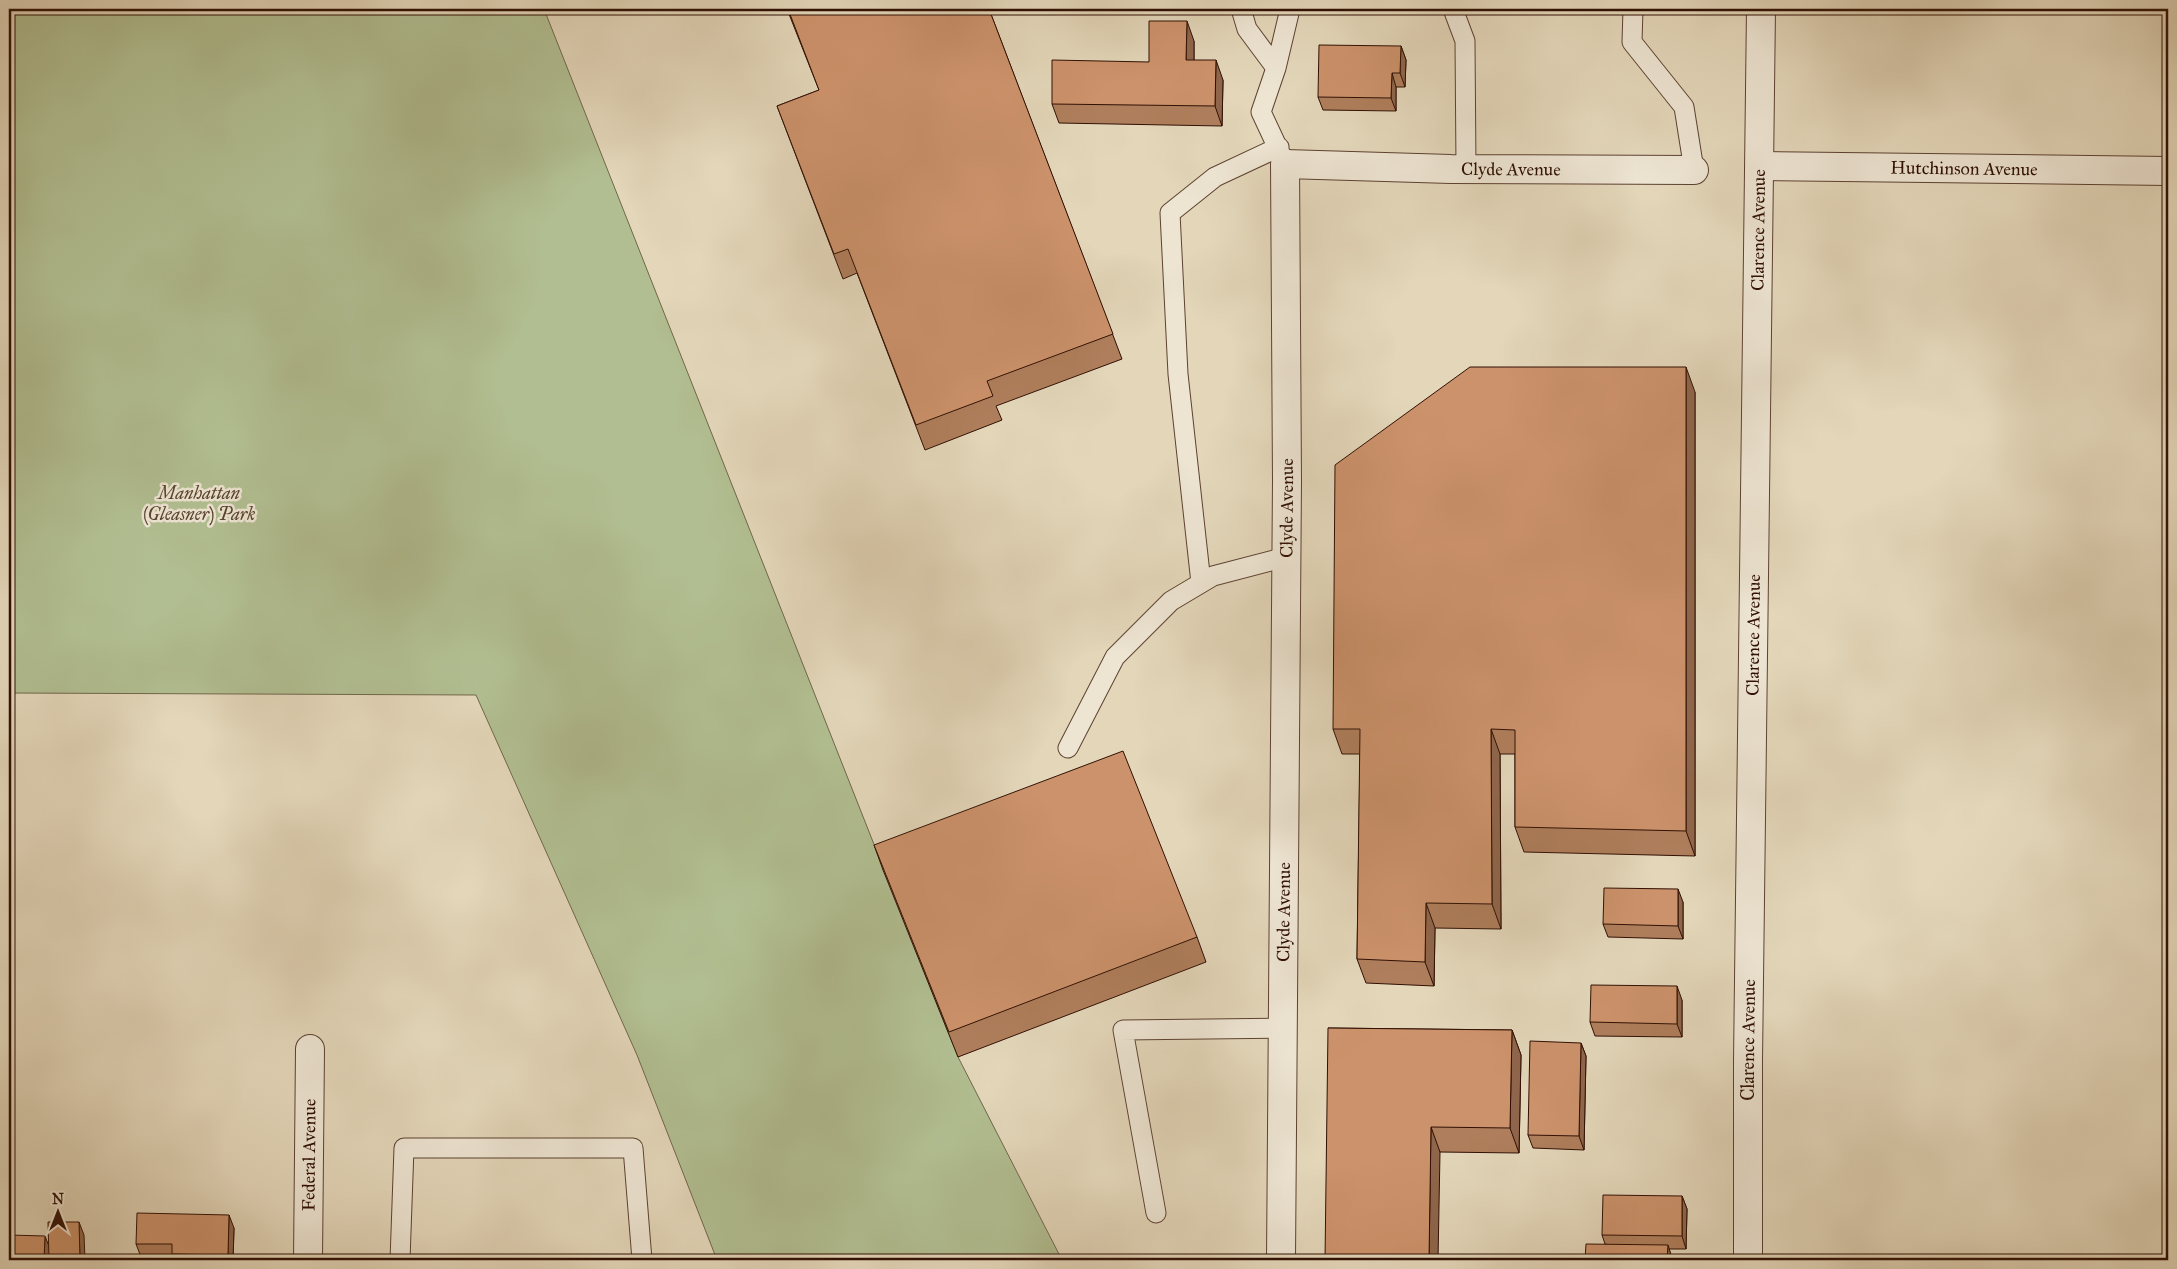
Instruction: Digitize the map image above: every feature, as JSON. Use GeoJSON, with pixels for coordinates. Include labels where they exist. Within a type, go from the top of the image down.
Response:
{"type":"FeatureCollection","features":[{"type":"Feature","properties":{"kind":"street","name":"Clarence Avenue"},"geometry":{"type":"LineString","coordinates":[[1748,1260],[1748,1061],[1761,9]]}},
{"type":"Feature","properties":{"kind":"street","name":"Clyde Avenue"},"geometry":{"type":"LineString","coordinates":[[1281,1260],[1286,557],[1282,156],[1466,169],[1694,170]]}},
{"type":"Feature","properties":{"kind":"street","name":"Hutchinson Avenue"},"geometry":{"type":"LineString","coordinates":[[1760,166],[2168,171]]}},
{"type":"Feature","properties":{"kind":"street","name":"Federal Avenue"},"geometry":{"type":"LineString","coordinates":[[308,1260],[310,1049]]}},
{"type":"Feature","properties":{"kind":"lane"},"geometry":{"type":"LineString","coordinates":[[1241,9],[1247,28],[1276,68]]}},
{"type":"Feature","properties":{"kind":"lane"},"geometry":{"type":"LineString","coordinates":[[1201,583],[1178,374],[1170,213],[1215,177],[1282,156],[1261,112],[1276,68],[1290,9]]}},
{"type":"Feature","properties":{"kind":"lane"},"geometry":{"type":"LineString","coordinates":[[1453,9],[1465,40],[1466,169]]}},
{"type":"Feature","properties":{"kind":"lane"},"geometry":{"type":"LineString","coordinates":[[1634,9],[1632,42],[1684,107],[1694,170]]}},
{"type":"Feature","properties":{"kind":"lane"},"geometry":{"type":"LineString","coordinates":[[1068,748],[1116,657],[1171,601],[1213,576],[1286,557]]}},
{"type":"Feature","properties":{"kind":"lane"},"geometry":{"type":"LineString","coordinates":[[1156,1213],[1122,1030],[1283,1028]]}},
{"type":"Feature","properties":{"kind":"lane"},"geometry":{"type":"LineString","coordinates":[[400,1260],[404,1148],[633,1148],[642,1260]]}},
{"type":"Feature","properties":{"kind":"green space","name":"Manhattan (Gleasner) Park"},"geometry":{"type":"Polygon","coordinates":[[[9,9],[544,9],[958,1057],[1062,1260],[717,1260],[637,1055],[476,695],[9,693],[9,9]]]}},
{"type":"Feature","properties":{"kind":"building"},"geometry":{"type":"Polygon","coordinates":[[[788,9],[989,9],[1113,334],[987,381],[993,396],[916,425],[848,249],[834,254],[777,106],[819,90],[788,9]]]}},
{"type":"Feature","properties":{"kind":"building"},"geometry":{"type":"Polygon","coordinates":[[[1149,21],[1187,21],[1186,60],[1216,60],[1215,106],[1052,104],[1052,60],[1149,62],[1149,21]]]}},
{"type":"Feature","properties":{"kind":"building"},"geometry":{"type":"Polygon","coordinates":[[[1319,45],[1401,46],[1400,73],[1392,73],[1391,98],[1318,97],[1319,45]]]}},
{"type":"Feature","properties":{"kind":"building"},"geometry":{"type":"Polygon","coordinates":[[[1470,367],[1686,367],[1686,831],[1515,827],[1515,730],[1491,729],[1492,904],[1426,903],[1425,962],[1357,959],[1360,729],[1333,729],[1335,465],[1470,367]]]}},
{"type":"Feature","properties":{"kind":"building"},"geometry":{"type":"Polygon","coordinates":[[[1123,751],[1197,937],[949,1032],[874,845],[1123,751]]]}},
{"type":"Feature","properties":{"kind":"building"},"geometry":{"type":"Polygon","coordinates":[[[1604,888],[1678,889],[1678,926],[1603,924],[1604,888]]]}},
{"type":"Feature","properties":{"kind":"building"},"geometry":{"type":"Polygon","coordinates":[[[1591,985],[1677,986],[1677,1024],[1590,1022],[1591,985]]]}},
{"type":"Feature","properties":{"kind":"building"},"geometry":{"type":"Polygon","coordinates":[[[1328,1028],[1512,1030],[1510,1128],[1431,1127],[1429,1260],[1325,1260],[1328,1028]]]}},
{"type":"Feature","properties":{"kind":"building"},"geometry":{"type":"Polygon","coordinates":[[[1530,1041],[1581,1043],[1579,1136],[1528,1135],[1530,1041]]]}},
{"type":"Feature","properties":{"kind":"building"},"geometry":{"type":"Polygon","coordinates":[[[1603,1195],[1682,1196],[1682,1236],[1602,1235],[1603,1195]]]}},
{"type":"Feature","properties":{"kind":"building"},"geometry":{"type":"Polygon","coordinates":[[[137,1213],[229,1215],[228,1255],[172,1254],[172,1244],[136,1244],[137,1213]]]}},
{"type":"Feature","properties":{"kind":"building"},"geometry":{"type":"Polygon","coordinates":[[[48,1222],[79,1222],[80,1260],[49,1260],[48,1222]]]}},
{"type":"Feature","properties":{"kind":"building"},"geometry":{"type":"Polygon","coordinates":[[[9,1235],[45,1236],[44,1260],[9,1260],[9,1235]]]}},
{"type":"Feature","properties":{"kind":"building"},"geometry":{"type":"Polygon","coordinates":[[[1586,1244],[1668,1245],[1667,1260],[1585,1260],[1586,1244]]]}}]}
